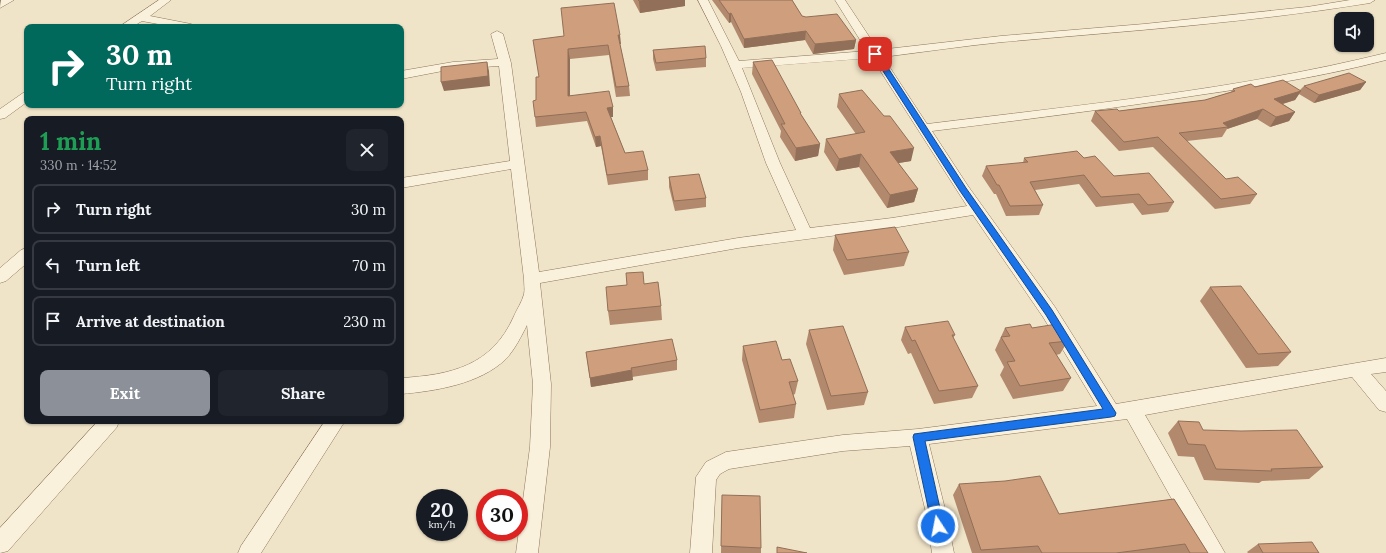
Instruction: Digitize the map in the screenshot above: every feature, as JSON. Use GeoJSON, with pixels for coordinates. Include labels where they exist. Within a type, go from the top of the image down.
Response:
{"type":"FeatureCollection","features":[{"type":"Feature","properties":{"kind":"street"},"geometry":{"type":"LineString","coordinates":[[0,5],[9,0]]}},
{"type":"Feature","properties":{"kind":"street"},"geometry":{"type":"LineString","coordinates":[[130,24],[166,0]]}},
{"type":"Feature","properties":{"kind":"street"},"geometry":{"type":"LineString","coordinates":[[703,0],[727,46],[773,163],[805,234]]}},
{"type":"Feature","properties":{"kind":"street"},"geometry":{"type":"LineString","coordinates":[[840,0],[922,128],[977,210],[1049,312],[1111,413]]}},
{"type":"Feature","properties":{"kind":"street"},"geometry":{"type":"LineString","coordinates":[[735,65],[875,54],[1001,39],[1144,27],[1307,10],[1370,0]]}},
{"type":"Feature","properties":{"kind":"street"},"geometry":{"type":"LineString","coordinates":[[140,17],[176,24]]}},
{"type":"Feature","properties":{"kind":"street"},"geometry":{"type":"LineString","coordinates":[[497,34],[505,63],[518,164],[542,384],[540,447],[527,553]]}},
{"type":"Feature","properties":{"kind":"street"},"geometry":{"type":"LineString","coordinates":[[922,128],[1111,105],[1254,83],[1364,63],[1386,56]]}},
{"type":"Feature","properties":{"kind":"street"},"geometry":{"type":"LineString","coordinates":[[404,74],[455,65],[483,62],[505,63]]}},
{"type":"Feature","properties":{"kind":"street"},"geometry":{"type":"LineString","coordinates":[[0,115],[24,98]]}},
{"type":"Feature","properties":{"kind":"street"},"geometry":{"type":"LineString","coordinates":[[404,183],[518,164]]}},
{"type":"Feature","properties":{"kind":"street"},"geometry":{"type":"LineString","coordinates":[[532,287],[738,243],[892,223],[977,210]]}},
{"type":"Feature","properties":{"kind":"street"},"geometry":{"type":"LineString","coordinates":[[0,277],[24,257]]}},
{"type":"Feature","properties":{"kind":"street"},"geometry":{"type":"LineString","coordinates":[[404,386],[416,386],[453,378],[488,364],[498,356],[508,343],[532,287]]}},
{"type":"Feature","properties":{"kind":"street"},"geometry":{"type":"LineString","coordinates":[[701,553],[706,478],[713,468],[726,461],[843,443],[918,437],[1132,410],[1356,369],[1386,365]]}},
{"type":"Feature","properties":{"kind":"street"},"geometry":{"type":"LineString","coordinates":[[1356,369],[1386,404]]}},
{"type":"Feature","properties":{"kind":"street"},"geometry":{"type":"LineString","coordinates":[[1132,410],[1214,553]]}},
{"type":"Feature","properties":{"kind":"street"},"geometry":{"type":"LineString","coordinates":[[0,544],[107,424]]}},
{"type":"Feature","properties":{"kind":"street"},"geometry":{"type":"LineString","coordinates":[[249,553],[334,424]]}},
{"type":"Feature","properties":{"kind":"street"},"geometry":{"type":"LineString","coordinates":[[918,437],[936,513],[943,553]]}},
{"type":"Feature","properties":{"kind":"building"},"geometry":{"type":"Polygon","coordinates":[[[719,0],[792,0],[802,16],[806,17],[837,14],[856,40],[815,44],[806,31],[744,39],[731,13],[729,14],[719,0]]]}},
{"type":"Feature","properties":{"kind":"building"},"geometry":{"type":"Polygon","coordinates":[[[614,3],[620,35],[618,35],[629,86],[616,87],[608,45],[568,49],[568,96],[609,91],[613,107],[607,108],[625,153],[643,151],[648,170],[607,175],[600,136],[595,137],[586,112],[535,117],[533,101],[536,100],[536,77],[539,77],[533,40],[564,36],[561,8],[614,3]]]}},
{"type":"Feature","properties":{"kind":"building"},"geometry":{"type":"Polygon","coordinates":[[[705,46],[706,58],[656,63],[653,50],[705,46]]]}},
{"type":"Feature","properties":{"kind":"building"},"geometry":{"type":"Polygon","coordinates":[[[772,60],[800,113],[820,144],[796,148],[781,124],[785,124],[753,62],[772,60]]]}},
{"type":"Feature","properties":{"kind":"building"},"geometry":{"type":"Polygon","coordinates":[[[487,62],[488,76],[441,82],[441,67],[487,62]]]}},
{"type":"Feature","properties":{"kind":"building"},"geometry":{"type":"Polygon","coordinates":[[[1349,73],[1366,82],[1319,95],[1304,86],[1349,73]]]}},
{"type":"Feature","properties":{"kind":"building"},"geometry":{"type":"Polygon","coordinates":[[[1283,80],[1301,91],[1274,99],[1295,112],[1276,117],[1263,109],[1223,123],[1228,127],[1179,133],[1226,179],[1238,177],[1257,194],[1221,199],[1158,137],[1124,142],[1095,111],[1117,109],[1119,111],[1205,100],[1235,91],[1233,89],[1251,84],[1255,87],[1283,80]]]}},
{"type":"Feature","properties":{"kind":"building"},"geometry":{"type":"Polygon","coordinates":[[[862,90],[884,116],[890,116],[914,148],[890,152],[918,189],[890,195],[861,154],[839,159],[826,139],[865,132],[839,94],[862,90]]]}},
{"type":"Feature","properties":{"kind":"building"},"geometry":{"type":"Polygon","coordinates":[[[1077,151],[1084,158],[1095,156],[1114,176],[1149,173],[1174,202],[1148,205],[1139,194],[1101,197],[1084,175],[1030,182],[1043,205],[1010,206],[999,185],[997,185],[986,166],[1028,162],[1024,158],[1077,151]]]}},
{"type":"Feature","properties":{"kind":"building"},"geometry":{"type":"Polygon","coordinates":[[[699,174],[706,198],[674,201],[669,177],[699,174]]]}},
{"type":"Feature","properties":{"kind":"building"},"geometry":{"type":"Polygon","coordinates":[[[895,227],[909,252],[847,260],[835,235],[895,227]]]}},
{"type":"Feature","properties":{"kind":"building"},"geometry":{"type":"Polygon","coordinates":[[[643,272],[644,284],[658,282],[661,306],[608,311],[606,287],[627,285],[626,273],[643,272]]]}},
{"type":"Feature","properties":{"kind":"building"},"geometry":{"type":"Polygon","coordinates":[[[1241,286],[1291,352],[1258,354],[1210,287],[1241,286]]]}},
{"type":"Feature","properties":{"kind":"building"},"geometry":{"type":"Polygon","coordinates":[[[948,321],[955,335],[952,335],[978,386],[939,391],[915,340],[912,341],[905,327],[948,321]]]}},
{"type":"Feature","properties":{"kind":"building"},"geometry":{"type":"Polygon","coordinates":[[[1030,324],[1032,328],[1057,324],[1068,341],[1049,343],[1071,378],[1020,386],[1007,362],[1015,361],[1001,337],[1010,336],[1005,328],[1030,324]]]}},
{"type":"Feature","properties":{"kind":"building"},"geometry":{"type":"Polygon","coordinates":[[[843,326],[868,392],[831,396],[809,330],[843,326]]]}},
{"type":"Feature","properties":{"kind":"building"},"geometry":{"type":"Polygon","coordinates":[[[672,339],[677,360],[631,368],[632,370],[590,378],[586,352],[672,339]]]}},
{"type":"Feature","properties":{"kind":"building"},"geometry":{"type":"Polygon","coordinates":[[[776,341],[782,360],[790,359],[798,381],[789,382],[796,404],[760,410],[743,346],[776,341]]]}},
{"type":"Feature","properties":{"kind":"building"},"geometry":{"type":"Polygon","coordinates":[[[1178,421],[1199,422],[1203,430],[1297,430],[1323,467],[1271,469],[1272,471],[1216,469],[1205,445],[1188,444],[1178,421]]]}},
{"type":"Feature","properties":{"kind":"building"},"geometry":{"type":"Polygon","coordinates":[[[1040,476],[1059,514],[1174,499],[1208,553],[1190,553],[1185,544],[1116,553],[1042,553],[1038,546],[981,550],[959,484],[1005,481],[1040,476]]]}},
{"type":"Feature","properties":{"kind":"building"},"geometry":{"type":"Polygon","coordinates":[[[722,495],[760,496],[761,548],[721,546],[722,495]]]}},
{"type":"Feature","properties":{"kind":"building"},"geometry":{"type":"Polygon","coordinates":[[[1312,542],[1319,553],[1263,553],[1258,544],[1312,542]]]}},
{"type":"Feature","properties":{"kind":"building"},"geometry":{"type":"Polygon","coordinates":[[[777,547],[807,553],[777,553],[777,547]]]}},
{"type":"Feature","properties":{"kind":"route"},"geometry":{"type":"LineString","coordinates":[[875,54],[963,189],[1049,312],[1111,413],[918,437],[938,526]]}}]}
